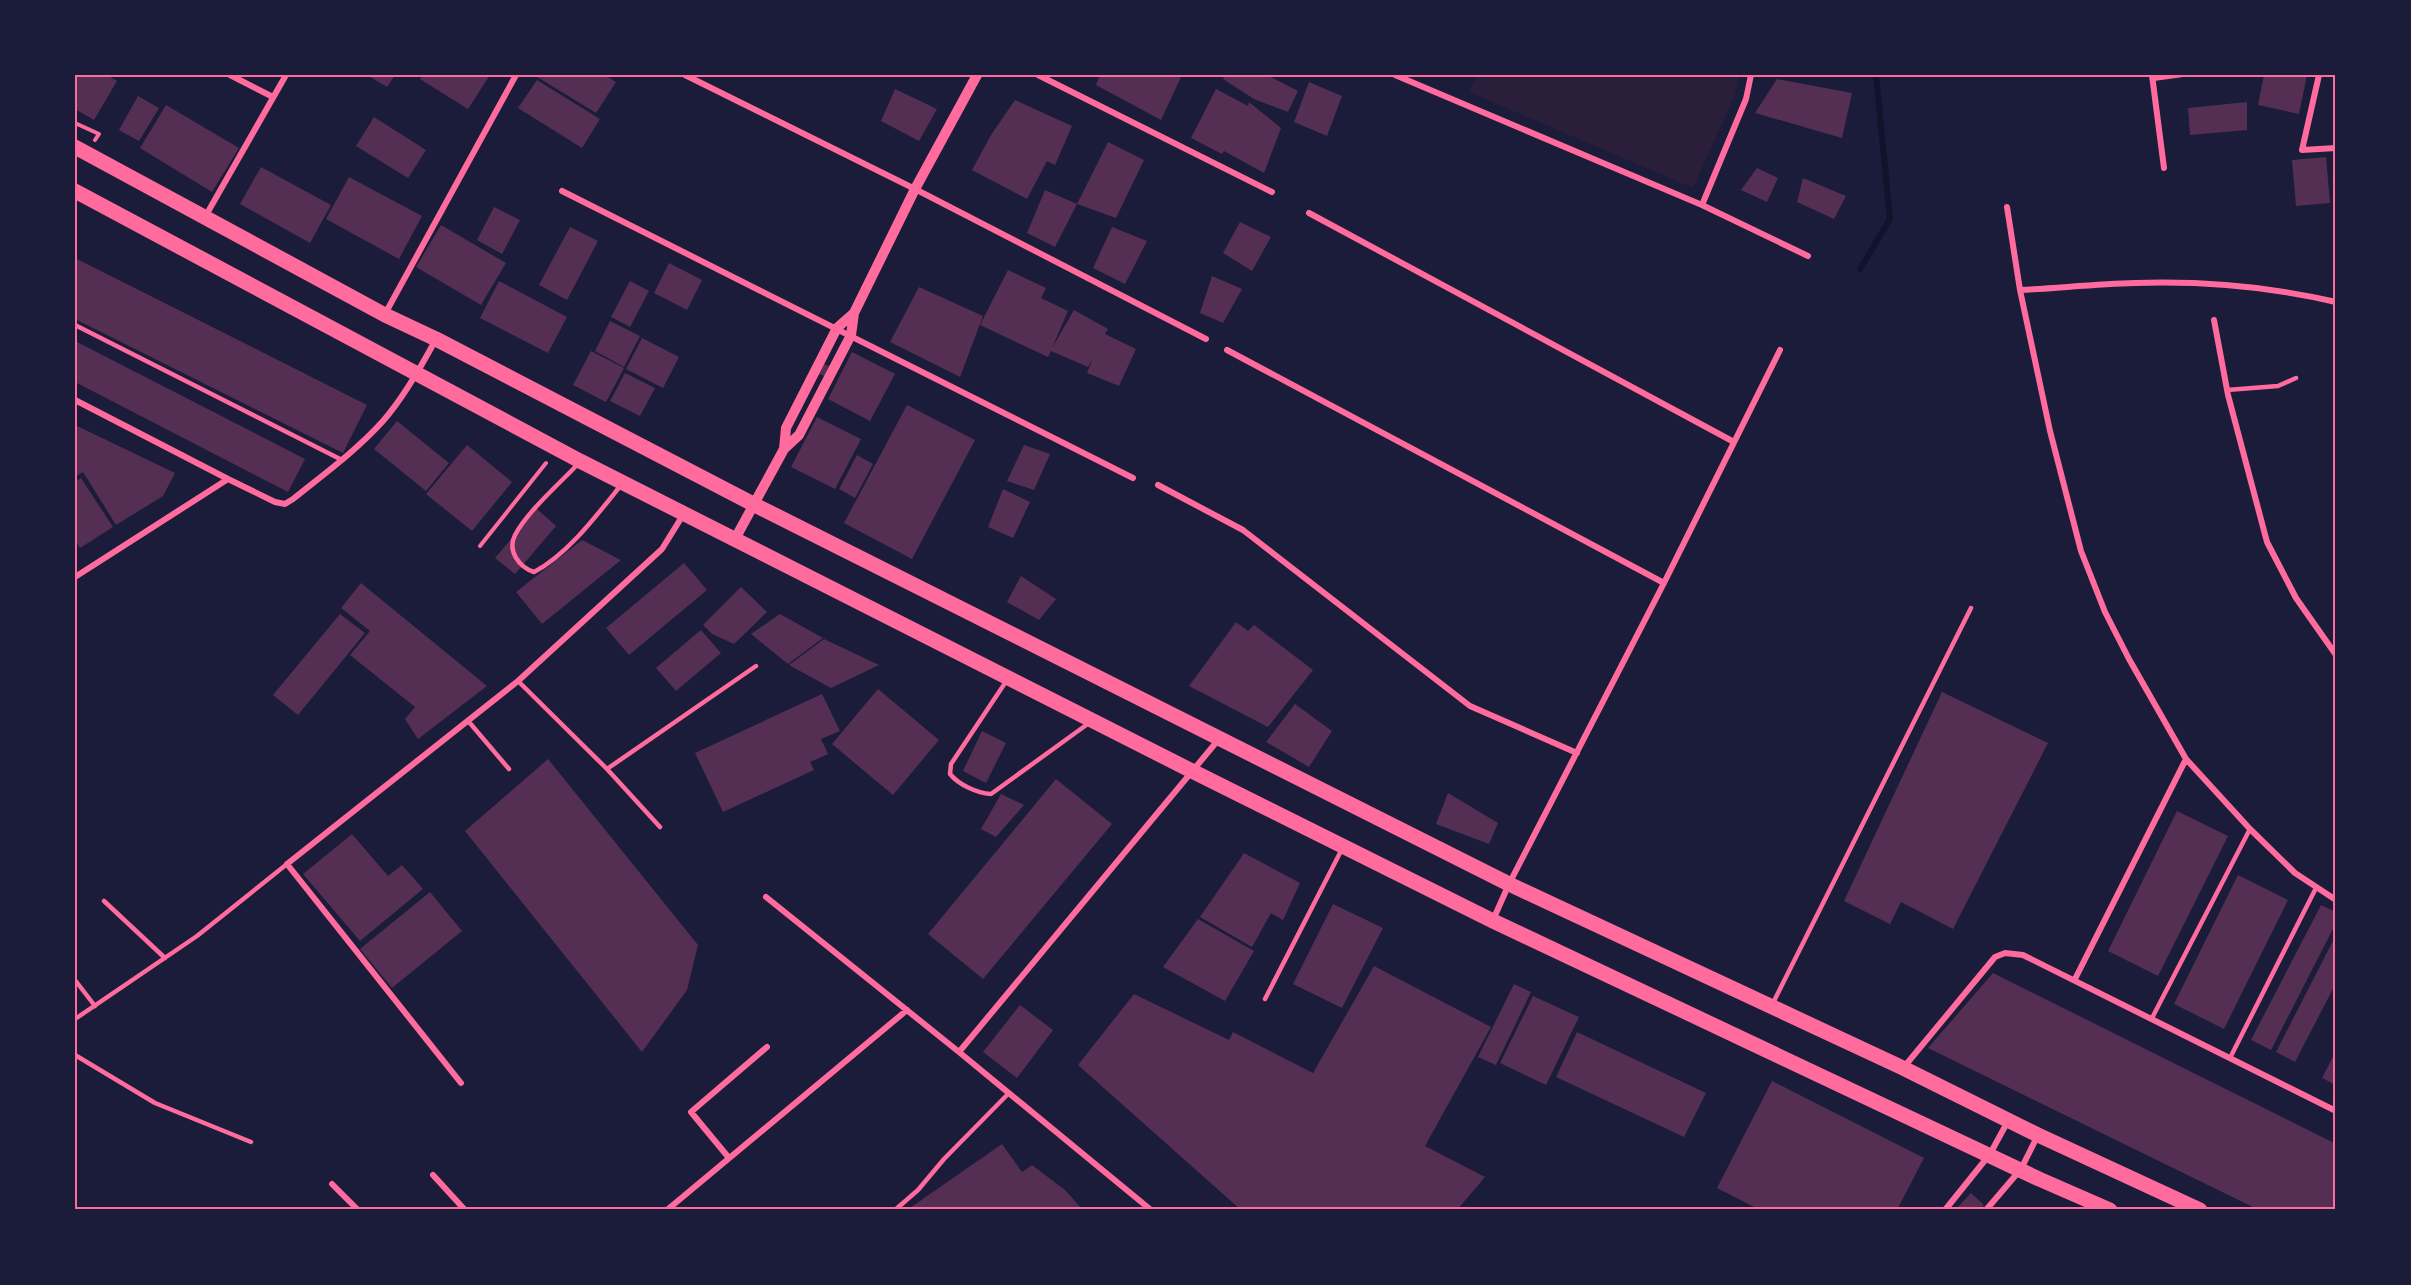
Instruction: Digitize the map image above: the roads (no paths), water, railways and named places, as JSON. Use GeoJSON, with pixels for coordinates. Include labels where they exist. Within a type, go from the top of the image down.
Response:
{"type":"FeatureCollection","features":[{"type":"Feature","properties":{"kind":"main road"},"geometry":{"type":"LineString","coordinates":[[75,147],[385,315],[436,339],[753,504],[1509,884],[2200,1210]]}},
{"type":"Feature","properties":{"kind":"main road"},"geometry":{"type":"LineString","coordinates":[[75,191],[580,461],[685,512],[1192,771],[1493,921],[2110,1210]]}},
{"type":"Feature","properties":{"kind":"street"},"geometry":{"type":"LineString","coordinates":[[230,75],[273,97]]}},
{"type":"Feature","properties":{"kind":"street"},"geometry":{"type":"LineString","coordinates":[[205,218],[286,75]]}},
{"type":"Feature","properties":{"kind":"street"},"geometry":{"type":"LineString","coordinates":[[385,315],[516,75]]}},
{"type":"Feature","properties":{"kind":"street"},"geometry":{"type":"LineString","coordinates":[[685,75],[915,189],[1206,339]]}},
{"type":"Feature","properties":{"kind":"street"},"geometry":{"type":"LineString","coordinates":[[783,449],[800,435],[851,335],[854,313],[915,189],[977,75]]}},
{"type":"Feature","properties":{"kind":"street"},"geometry":{"type":"LineString","coordinates":[[1038,75],[1272,192]]}},
{"type":"Feature","properties":{"kind":"street"},"geometry":{"type":"LineString","coordinates":[[1395,75],[1702,205],[1808,256]]}},
{"type":"Feature","properties":{"kind":"street"},"geometry":{"type":"LineString","coordinates":[[1702,205],[1746,99],[1751,75]]}},
{"type":"Feature","properties":{"kind":"street"},"geometry":{"type":"LineString","coordinates":[[2319,75],[2302,150],[2336,148]]}},
{"type":"Feature","properties":{"kind":"street"},"geometry":{"type":"LineString","coordinates":[[2152,77],[2164,168]]}},
{"type":"Feature","properties":{"kind":"street"},"geometry":{"type":"LineString","coordinates":[[562,191],[1133,478]]}},
{"type":"Feature","properties":{"kind":"street"},"geometry":{"type":"LineString","coordinates":[[2007,207],[2020,291],[2050,431],[2081,551],[2106,612],[2186,759],[2250,829],[2295,873],[2336,900]]}},
{"type":"Feature","properties":{"kind":"street"},"geometry":{"type":"LineString","coordinates":[[1309,213],[1734,442]]}},
{"type":"Feature","properties":{"kind":"street"},"geometry":{"type":"LineString","coordinates":[[2020,291],[2136,283],[2208,285],[2304,295],[2336,302]]}},
{"type":"Feature","properties":{"kind":"street"},"geometry":{"type":"LineString","coordinates":[[735,539],[783,449],[786,428],[837,328],[854,313]]}},
{"type":"Feature","properties":{"kind":"street"},"geometry":{"type":"LineString","coordinates":[[2214,320],[2227,390],[2267,542],[2296,598],[2336,655]]}},
{"type":"Feature","properties":{"kind":"street"},"geometry":{"type":"LineString","coordinates":[[75,400],[228,479],[275,502],[285,504],[342,460],[385,418],[416,375],[436,339]]}},
{"type":"Feature","properties":{"kind":"street"},"geometry":{"type":"LineString","coordinates":[[1227,350],[1664,584]]}},
{"type":"Feature","properties":{"kind":"street"},"geometry":{"type":"LineString","coordinates":[[1493,921],[1509,884],[1664,584],[1780,350]]}},
{"type":"Feature","properties":{"kind":"street"},"geometry":{"type":"LineString","coordinates":[[75,577],[228,479]]}},
{"type":"Feature","properties":{"kind":"street"},"geometry":{"type":"LineString","coordinates":[[1158,485],[1243,530],[1470,706],[1577,753]]}},
{"type":"Feature","properties":{"kind":"street"},"geometry":{"type":"LineString","coordinates":[[461,1083],[287,864],[518,681],[662,549],[685,512]]}},
{"type":"Feature","properties":{"kind":"street"},"geometry":{"type":"LineString","coordinates":[[2329,646],[2336,640]]}},
{"type":"Feature","properties":{"kind":"street"},"geometry":{"type":"LineString","coordinates":[[959,1052],[1219,738]]}},
{"type":"Feature","properties":{"kind":"street"},"geometry":{"type":"LineString","coordinates":[[2075,979],[2186,759]]}},
{"type":"Feature","properties":{"kind":"street"},"geometry":{"type":"LineString","coordinates":[[766,897],[908,1010],[1151,1210]]}},
{"type":"Feature","properties":{"kind":"street"},"geometry":{"type":"LineString","coordinates":[[1903,1068],[1995,957],[2005,953],[2023,955],[2075,979],[2336,1111]]}},
{"type":"Feature","properties":{"kind":"street"},"geometry":{"type":"LineString","coordinates":[[667,1210],[908,1010]]}},
{"type":"Feature","properties":{"kind":"street"},"geometry":{"type":"LineString","coordinates":[[729,1158],[691,1112],[767,1047]]}},
{"type":"Feature","properties":{"kind":"street"},"geometry":{"type":"LineString","coordinates":[[1945,1210],[1990,1154],[2009,1120]]}},
{"type":"Feature","properties":{"kind":"street"},"geometry":{"type":"LineString","coordinates":[[1986,1210],[2021,1169],[2038,1135]]}},
{"type":"Feature","properties":{"kind":"street"},"geometry":{"type":"LineString","coordinates":[[433,1174],[465,1210]]}},
{"type":"Feature","properties":{"kind":"street"},"geometry":{"type":"LineString","coordinates":[[333,1184],[358,1210]]}},
{"type":"Feature","properties":{"kind":"lane"},"geometry":{"type":"LineString","coordinates":[[2152,77],[2181,75]]}},
{"type":"Feature","properties":{"kind":"lane"},"geometry":{"type":"LineString","coordinates":[[75,325],[342,460]]}},
{"type":"Feature","properties":{"kind":"lane"},"geometry":{"type":"LineString","coordinates":[[2227,390],[2278,386],[2296,378]]}},
{"type":"Feature","properties":{"kind":"lane"},"geometry":{"type":"LineString","coordinates":[[580,461],[514,536],[513,548],[517,562],[526,569],[534,572],[544,566],[594,519],[623,483]]}},
{"type":"Feature","properties":{"kind":"lane"},"geometry":{"type":"LineString","coordinates":[[1771,1007],[1971,608]]}},
{"type":"Feature","properties":{"kind":"lane"},"geometry":{"type":"LineString","coordinates":[[608,769],[756,666]]}},
{"type":"Feature","properties":{"kind":"lane"},"geometry":{"type":"LineString","coordinates":[[1009,678],[951,765],[950,774],[956,781],[983,794],[991,794],[1093,720]]}},
{"type":"Feature","properties":{"kind":"lane"},"geometry":{"type":"LineString","coordinates":[[518,681],[608,769],[660,827]]}},
{"type":"Feature","properties":{"kind":"lane"},"geometry":{"type":"LineString","coordinates":[[469,722],[508,769]]}},
{"type":"Feature","properties":{"kind":"lane"},"geometry":{"type":"LineString","coordinates":[[2152,1018],[2250,829]]}},
{"type":"Feature","properties":{"kind":"lane"},"geometry":{"type":"LineString","coordinates":[[1265,999],[1343,846]]}},
{"type":"Feature","properties":{"kind":"lane"},"geometry":{"type":"LineString","coordinates":[[75,1019],[197,936],[287,864]]}},
{"type":"Feature","properties":{"kind":"lane"},"geometry":{"type":"LineString","coordinates":[[2230,1058],[2316,888]]}},
{"type":"Feature","properties":{"kind":"lane"},"geometry":{"type":"LineString","coordinates":[[104,901],[165,958]]}},
{"type":"Feature","properties":{"kind":"lane"},"geometry":{"type":"LineString","coordinates":[[75,980],[95,1006]]}},
{"type":"Feature","properties":{"kind":"lane"},"geometry":{"type":"LineString","coordinates":[[75,1055],[155,1103],[251,1142]]}},
{"type":"Feature","properties":{"kind":"lane"},"geometry":{"type":"LineString","coordinates":[[896,1210],[918,1190],[944,1159],[1008,1094]]}},
{"type":"Feature","properties":{"kind":"waterway"},"geometry":{"type":"LineString","coordinates":[[1860,269],[1890,219],[1876,75]]}}]}
